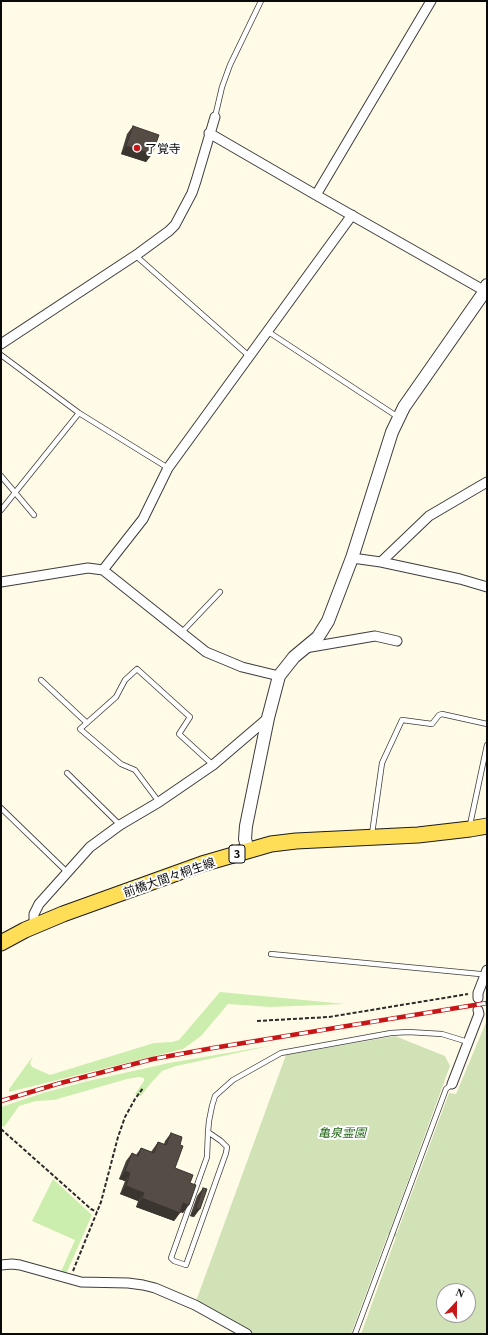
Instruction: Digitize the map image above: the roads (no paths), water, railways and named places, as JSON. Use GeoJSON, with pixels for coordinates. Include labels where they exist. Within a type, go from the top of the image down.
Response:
{"type":"FeatureCollection","features":[{"type":"Feature","properties":{"kind":"main road","name":"前橋大間々桐生線"},"geometry":{"type":"LineString","coordinates":[[1,943],[34,926],[70,911],[202,864],[271,844],[296,841],[418,836],[470,830],[487,826]]}},
{"type":"Feature","properties":{"kind":"street"},"geometry":{"type":"LineString","coordinates":[[316,195],[431,1]]}},
{"type":"Feature","properties":{"kind":"street"},"geometry":{"type":"LineString","coordinates":[[1,344],[169,232],[175,225],[192,193],[215,117]]}},
{"type":"Feature","properties":{"kind":"street"},"geometry":{"type":"LineString","coordinates":[[209,133],[316,195],[486,288],[404,408],[392,432],[352,558],[328,621],[318,637],[294,657],[279,676],[268,718],[246,826],[245,839],[248,850]]}},
{"type":"Feature","properties":{"kind":"street"},"geometry":{"type":"LineString","coordinates":[[103,570],[143,519],[168,468],[352,215]]}},
{"type":"Feature","properties":{"kind":"street"},"geometry":{"type":"LineString","coordinates":[[380,562],[429,516],[487,482]]}},
{"type":"Feature","properties":{"kind":"street"},"geometry":{"type":"LineString","coordinates":[[352,558],[380,562],[460,579],[487,587]]}},
{"type":"Feature","properties":{"kind":"street"},"geometry":{"type":"LineString","coordinates":[[1,582],[88,568],[103,570],[206,652],[242,667],[279,676]]}},
{"type":"Feature","properties":{"kind":"street"},"geometry":{"type":"LineString","coordinates":[[305,648],[375,636],[397,641]]}},
{"type":"Feature","properties":{"kind":"street"},"geometry":{"type":"LineString","coordinates":[[34,926],[34,914],[39,904],[90,847],[120,825],[159,802],[213,765],[268,718]]}},
{"type":"Feature","properties":{"kind":"street"},"geometry":{"type":"LineString","coordinates":[[478,996],[486,973]]}},
{"type":"Feature","properties":{"kind":"street"},"geometry":{"type":"LineString","coordinates":[[452,1084],[479,1014],[478,1010]]}},
{"type":"Feature","properties":{"kind":"street"},"geometry":{"type":"LineString","coordinates":[[1,1265],[20,1265],[69,1280],[90,1283],[128,1283],[155,1288],[195,1305],[247,1334]]}},
{"type":"Feature","properties":{"kind":"lane"},"geometry":{"type":"LineString","coordinates":[[215,117],[222,87],[230,65],[261,1]]}},
{"type":"Feature","properties":{"kind":"lane"},"geometry":{"type":"LineString","coordinates":[[135,255],[249,356]]}},
{"type":"Feature","properties":{"kind":"lane"},"geometry":{"type":"LineString","coordinates":[[267,331],[399,418]]}},
{"type":"Feature","properties":{"kind":"lane"},"geometry":{"type":"LineString","coordinates":[[1,355],[79,413],[168,468]]}},
{"type":"Feature","properties":{"kind":"lane"},"geometry":{"type":"LineString","coordinates":[[1,510],[79,413]]}},
{"type":"Feature","properties":{"kind":"lane"},"geometry":{"type":"LineString","coordinates":[[1,476],[34,515]]}},
{"type":"Feature","properties":{"kind":"lane"},"geometry":{"type":"LineString","coordinates":[[182,632],[220,592]]}},
{"type":"Feature","properties":{"kind":"lane"},"geometry":{"type":"LineString","coordinates":[[159,802],[135,770],[121,764],[80,729],[116,697],[125,680],[137,669],[190,717],[179,734],[213,765]]}},
{"type":"Feature","properties":{"kind":"lane"},"geometry":{"type":"LineString","coordinates":[[41,680],[87,723]]}},
{"type":"Feature","properties":{"kind":"lane"},"geometry":{"type":"LineString","coordinates":[[372,838],[382,763],[402,720],[432,724],[439,715],[442,714],[487,724]]}},
{"type":"Feature","properties":{"kind":"lane"},"geometry":{"type":"LineString","coordinates":[[470,830],[487,745]]}},
{"type":"Feature","properties":{"kind":"lane"},"geometry":{"type":"LineString","coordinates":[[66,773],[120,825]]}},
{"type":"Feature","properties":{"kind":"lane"},"geometry":{"type":"LineString","coordinates":[[1,808],[67,872]]}},
{"type":"Feature","properties":{"kind":"lane"},"geometry":{"type":"LineString","coordinates":[[271,954],[480,974],[486,973]]}},
{"type":"Feature","properties":{"kind":"lane"},"geometry":{"type":"LineString","coordinates":[[208,1132],[221,1140],[227,1147],[186,1265],[174,1261],[171,1258],[207,1157],[208,1132],[215,1096],[232,1080],[281,1053],[391,1033],[408,1032],[442,1034],[468,1042]]}},
{"type":"Feature","properties":{"kind":"lane"},"geometry":{"type":"LineString","coordinates":[[355,1334],[446,1089],[452,1084]]}},
{"type":"Feature","properties":{"kind":"railway"},"geometry":{"type":"LineString","coordinates":[[1,1101],[57,1084],[153,1059],[487,1003]]}},
{"type":"Feature","properties":{"kind":"place","name":"了覚寺"},"geometry":{"type":"Point","coordinates":[137,148]}},
{"type":"Feature","properties":{"kind":"park label","name":"亀泉霊園"},"geometry":{"type":"Point","coordinates":[342,1132]}}]}
